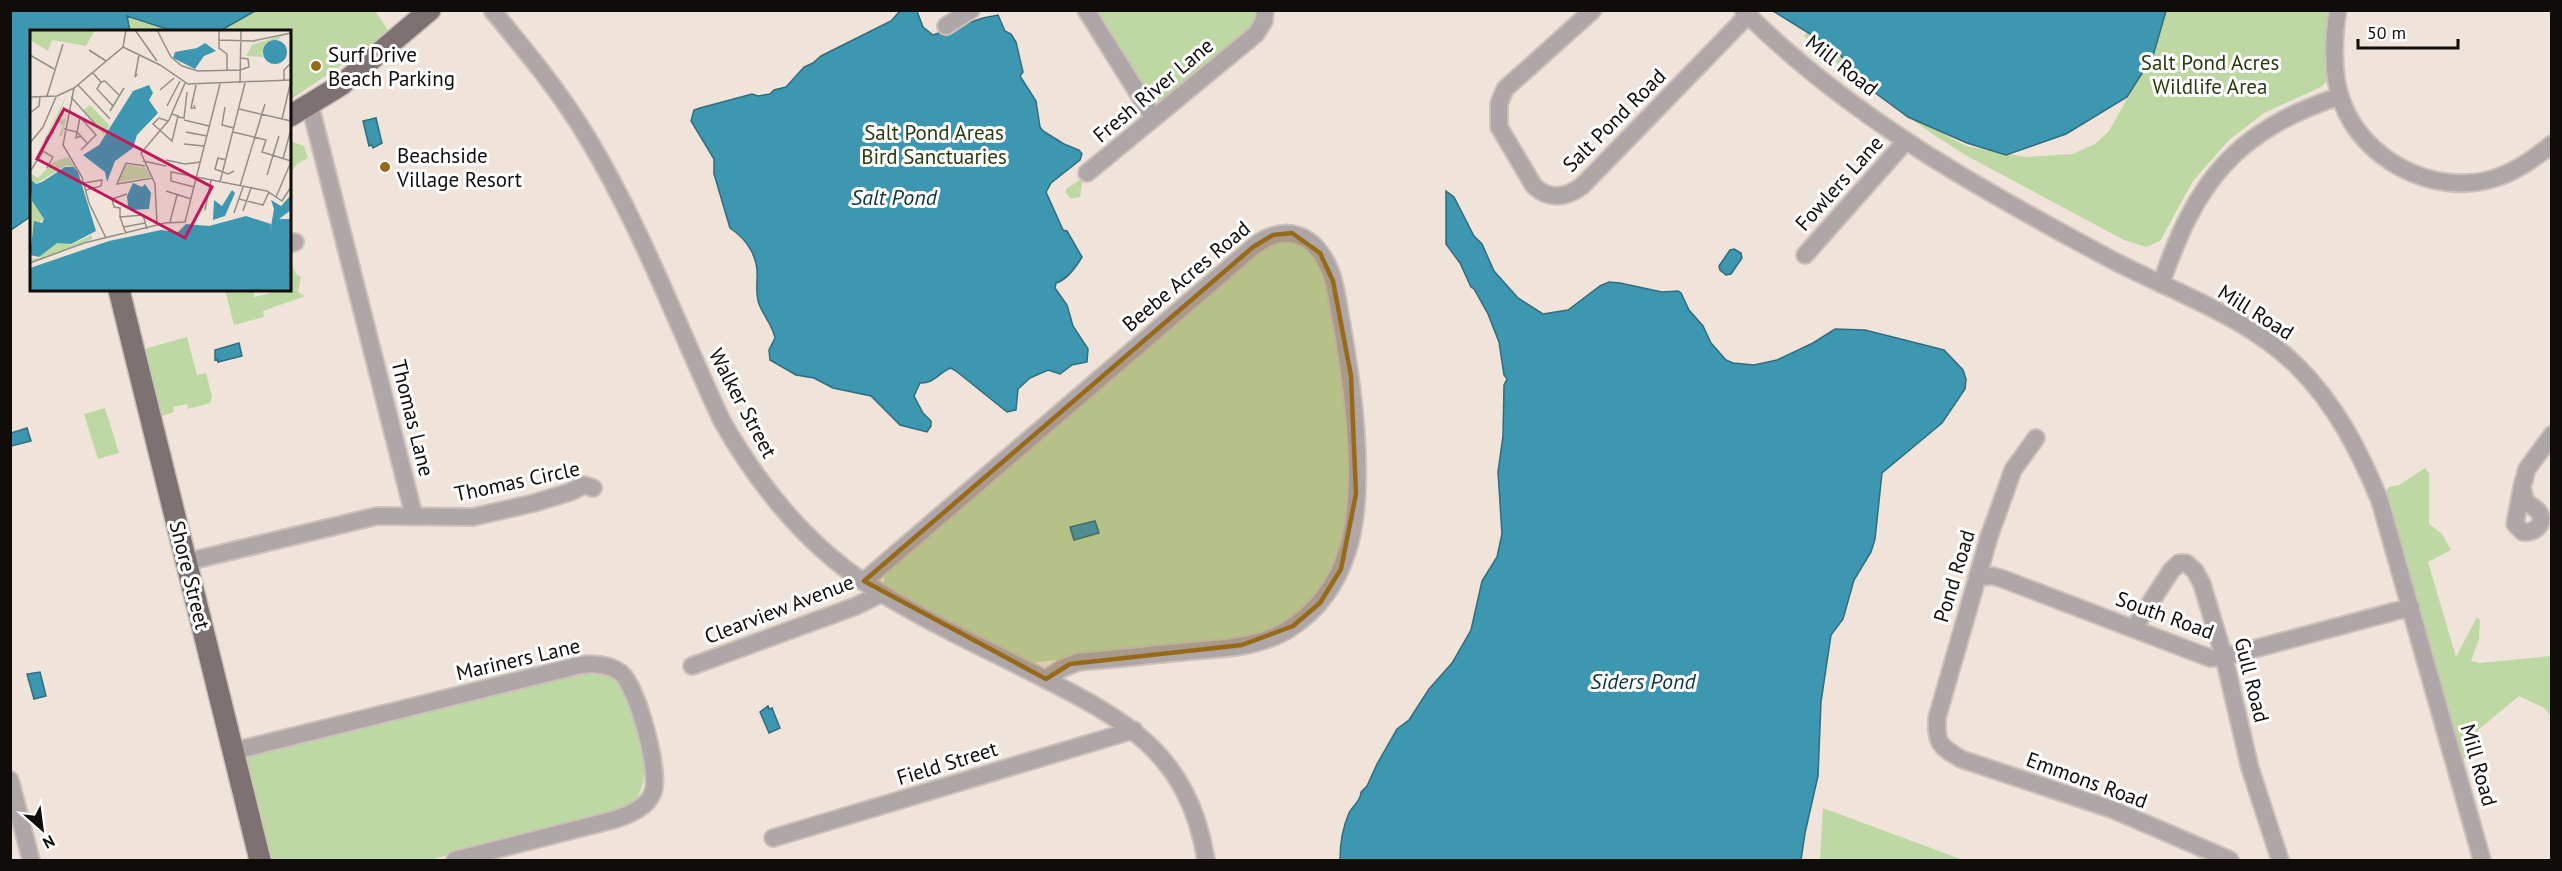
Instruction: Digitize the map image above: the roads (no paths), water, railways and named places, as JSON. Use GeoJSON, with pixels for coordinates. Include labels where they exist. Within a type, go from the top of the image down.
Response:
{"type":"FeatureCollection","features":[{"type":"Feature","properties":{"kind":"main road"},"geometry":{"type":"LineString","coordinates":[[291,115],[357,73],[430,10]]}},
{"type":"Feature","properties":{"kind":"main road","name":"Shore Street"},"geometry":{"type":"LineString","coordinates":[[119,291],[260,861]]}},
{"type":"Feature","properties":{"kind":"street","name":"Walker Street"},"geometry":{"type":"LineString","coordinates":[[492,10],[553,86],[604,166],[722,421],[737,448],[788,515],[836,560],[882,593],[1093,702],[1134,730],[1159,754],[1179,783],[1196,820],[1206,861]]}},
{"type":"Feature","properties":{"kind":"street"},"geometry":{"type":"LineString","coordinates":[[946,26],[972,10]]}},
{"type":"Feature","properties":{"kind":"street"},"geometry":{"type":"LineString","coordinates":[[1086,10],[1154,117]]}},
{"type":"Feature","properties":{"kind":"street","name":"Fresh River Lane"},"geometry":{"type":"LineString","coordinates":[[1087,173],[1256,34],[1264,21],[1265,10]]}},
{"type":"Feature","properties":{"kind":"street","name":"Salt Pond Road"},"geometry":{"type":"LineString","coordinates":[[1593,10],[1505,89],[1499,104],[1499,127],[1534,186],[1547,194],[1567,195],[1582,186],[1746,13]]}},
{"type":"Feature","properties":{"kind":"street"},"geometry":{"type":"LineString","coordinates":[[2338,10],[2335,42],[2340,96],[2356,129],[2372,147],[2392,163],[2429,179],[2455,183],[2492,179],[2527,163],[2552,144]]}},
{"type":"Feature","properties":{"kind":"street","name":"Mill Road"},"geometry":{"type":"LineString","coordinates":[[1746,13],[1821,79],[1906,141],[1979,186],[2070,237],[2210,308],[2271,345],[2298,366],[2331,407],[2359,452],[2380,501],[2482,861]]}},
{"type":"Feature","properties":{"kind":"street"},"geometry":{"type":"LineString","coordinates":[[2161,284],[2173,249],[2197,201],[2226,162],[2244,145],[2280,120],[2340,96]]}},
{"type":"Feature","properties":{"kind":"street","name":"Thomas Lane"},"geometry":{"type":"LineString","coordinates":[[310,105],[414,516]]}},
{"type":"Feature","properties":{"kind":"street","name":"Fowlers Lane"},"geometry":{"type":"LineString","coordinates":[[1805,255],[1906,141]]}},
{"type":"Feature","properties":{"kind":"street","name":"Beebe Acres Road"},"geometry":{"type":"LineString","coordinates":[[864,581],[1263,239],[1281,233],[1292,233],[1303,237],[1320,254],[1333,281],[1351,376],[1356,453],[1355,502],[1348,549],[1332,586],[1320,603],[1293,626],[1262,641],[1078,663],[1061,669],[1046,679]]}},
{"type":"Feature","properties":{"kind":"street"},"geometry":{"type":"LineString","coordinates":[[2522,487],[2527,469],[2552,435]]}},
{"type":"Feature","properties":{"kind":"street","name":"Pond Road"},"geometry":{"type":"LineString","coordinates":[[1936,734],[1936,718],[1977,577],[2013,471],[2036,438]]}},
{"type":"Feature","properties":{"kind":"street","name":"Thomas Circle"},"geometry":{"type":"LineString","coordinates":[[414,516],[473,517],[534,503],[570,492],[584,485],[593,488]]}},
{"type":"Feature","properties":{"kind":"street"},"geometry":{"type":"LineString","coordinates":[[186,562],[364,519],[387,515],[414,516]]}},
{"type":"Feature","properties":{"kind":"street","name":"Gull Road"},"geometry":{"type":"LineString","coordinates":[[2134,628],[2171,571],[2180,564],[2186,563],[2195,571],[2202,584],[2224,657],[2250,768],[2280,861]]}},
{"type":"Feature","properties":{"kind":"street","name":"South Road"},"geometry":{"type":"LineString","coordinates":[[1977,577],[1993,576],[2003,579],[2210,658],[2224,657],[2411,607]]}},
{"type":"Feature","properties":{"kind":"street","name":"Clearview Avenue"},"geometry":{"type":"LineString","coordinates":[[692,666],[856,606],[882,593]]}},
{"type":"Feature","properties":{"kind":"street","name":"Mariners Lane"},"geometry":{"type":"LineString","coordinates":[[234,751],[581,665],[600,664],[621,674],[631,685],[638,702],[653,763],[653,792],[644,805],[616,819],[455,861]]}},
{"type":"Feature","properties":{"kind":"street","name":"Field Street"},"geometry":{"type":"LineString","coordinates":[[773,838],[1134,730]]}},
{"type":"Feature","properties":{"kind":"street","name":"Emmons Road"},"geometry":{"type":"LineString","coordinates":[[1936,734],[1943,749],[1960,759],[2114,810],[2230,861]]}},
{"type":"Feature","properties":{"kind":"street"},"geometry":{"type":"LineString","coordinates":[[10,780],[32,861]]}},
{"type":"Feature","properties":{"kind":"water"},"geometry":{"type":"Polygon","coordinates":[[[11,10],[255,10],[222,30],[170,30],[127,16],[130,30],[30,30],[30,217],[11,230],[11,10]]]}},
{"type":"Feature","properties":{"kind":"water","name":"Salt Pond"},"geometry":{"type":"Polygon","coordinates":[[[900,11],[917,11],[923,27],[933,35],[998,15],[1005,31],[1011,34],[1016,42],[1023,72],[1020,76],[1036,101],[1040,127],[1082,154],[1080,160],[1051,183],[1046,192],[1063,230],[1067,231],[1082,257],[1067,276],[1056,283],[1055,288],[1067,305],[1073,326],[1088,349],[1087,362],[1072,365],[1060,374],[1048,370],[1030,378],[1018,389],[1016,410],[1007,412],[951,368],[929,382],[920,383],[914,396],[923,413],[931,421],[927,432],[900,425],[871,396],[833,388],[814,378],[796,375],[770,360],[769,350],[775,338],[758,301],[754,257],[747,244],[730,228],[714,174],[714,159],[691,121],[694,110],[752,94],[758,96],[770,94],[774,90],[786,87],[804,67],[891,21],[900,11]]]}},
{"type":"Feature","properties":{"kind":"water"},"geometry":{"type":"Polygon","coordinates":[[[1773,11],[2166,11],[2153,56],[2127,97],[2066,134],[2006,155],[1967,143],[1908,117],[1866,86],[1836,50],[1773,11]]]}},
{"type":"Feature","properties":{"kind":"water"},"geometry":{"type":"Polygon","coordinates":[[[376,118],[382,143],[373,148],[372,145],[369,146],[363,121],[376,118]]]}},
{"type":"Feature","properties":{"kind":"water","name":"Siders Pond"},"geometry":{"type":"Polygon","coordinates":[[[1446,191],[1454,197],[1474,236],[1482,244],[1494,271],[1518,298],[1543,314],[1568,310],[1600,286],[1609,282],[1620,283],[1662,292],[1678,291],[1681,293],[1689,310],[1703,326],[1711,343],[1726,360],[1733,363],[1754,365],[1777,360],[1813,343],[1835,329],[1865,330],[1944,350],[1963,370],[1966,379],[1965,389],[1942,423],[1882,473],[1875,539],[1871,552],[1854,580],[1843,619],[1831,635],[1821,702],[1818,776],[1801,860],[1340,860],[1342,836],[1349,813],[1367,786],[1397,729],[1409,720],[1429,689],[1452,663],[1471,630],[1482,581],[1497,557],[1502,534],[1498,472],[1503,436],[1504,385],[1507,379],[1504,375],[1499,342],[1488,314],[1471,287],[1460,263],[1446,244],[1446,191]]]}},
{"type":"Feature","properties":{"kind":"water"},"geometry":{"type":"Polygon","coordinates":[[[1734,249],[1741,253],[1742,258],[1731,274],[1726,275],[1719,266],[1730,250],[1734,249]]]}},
{"type":"Feature","properties":{"kind":"water"},"geometry":{"type":"Polygon","coordinates":[[[239,343],[242,356],[218,362],[217,359],[215,360],[215,350],[239,343]]]}},
{"type":"Feature","properties":{"kind":"water"},"geometry":{"type":"Polygon","coordinates":[[[27,428],[31,441],[11,446],[11,433],[27,428]]]}},
{"type":"Feature","properties":{"kind":"water"},"geometry":{"type":"Polygon","coordinates":[[[1095,521],[1099,533],[1074,540],[1070,527],[1095,521]]]}},
{"type":"Feature","properties":{"kind":"water"},"geometry":{"type":"Polygon","coordinates":[[[40,672],[46,696],[34,699],[27,674],[40,672]]]}},
{"type":"Feature","properties":{"kind":"water"},"geometry":{"type":"Polygon","coordinates":[[[768,706],[769,709],[772,708],[780,728],[769,733],[760,712],[768,706]]]}},
{"type":"Feature","properties":{"kind":"place","name":"Surf Drive Beach Parking"},"geometry":{"type":"Point","coordinates":[316,66]}},
{"type":"Feature","properties":{"kind":"place","name":"Beachside Village Resort"},"geometry":{"type":"Point","coordinates":[385,167]}},
{"type":"Feature","properties":{"kind":"park label","name":"Salt Pond Acres Wildlife Area"},"geometry":{"type":"Point","coordinates":[2210,74]}},
{"type":"Feature","properties":{"kind":"park label","name":"Salt Pond Areas Bird Sanctuaries"},"geometry":{"type":"Point","coordinates":[934,144]}}]}
